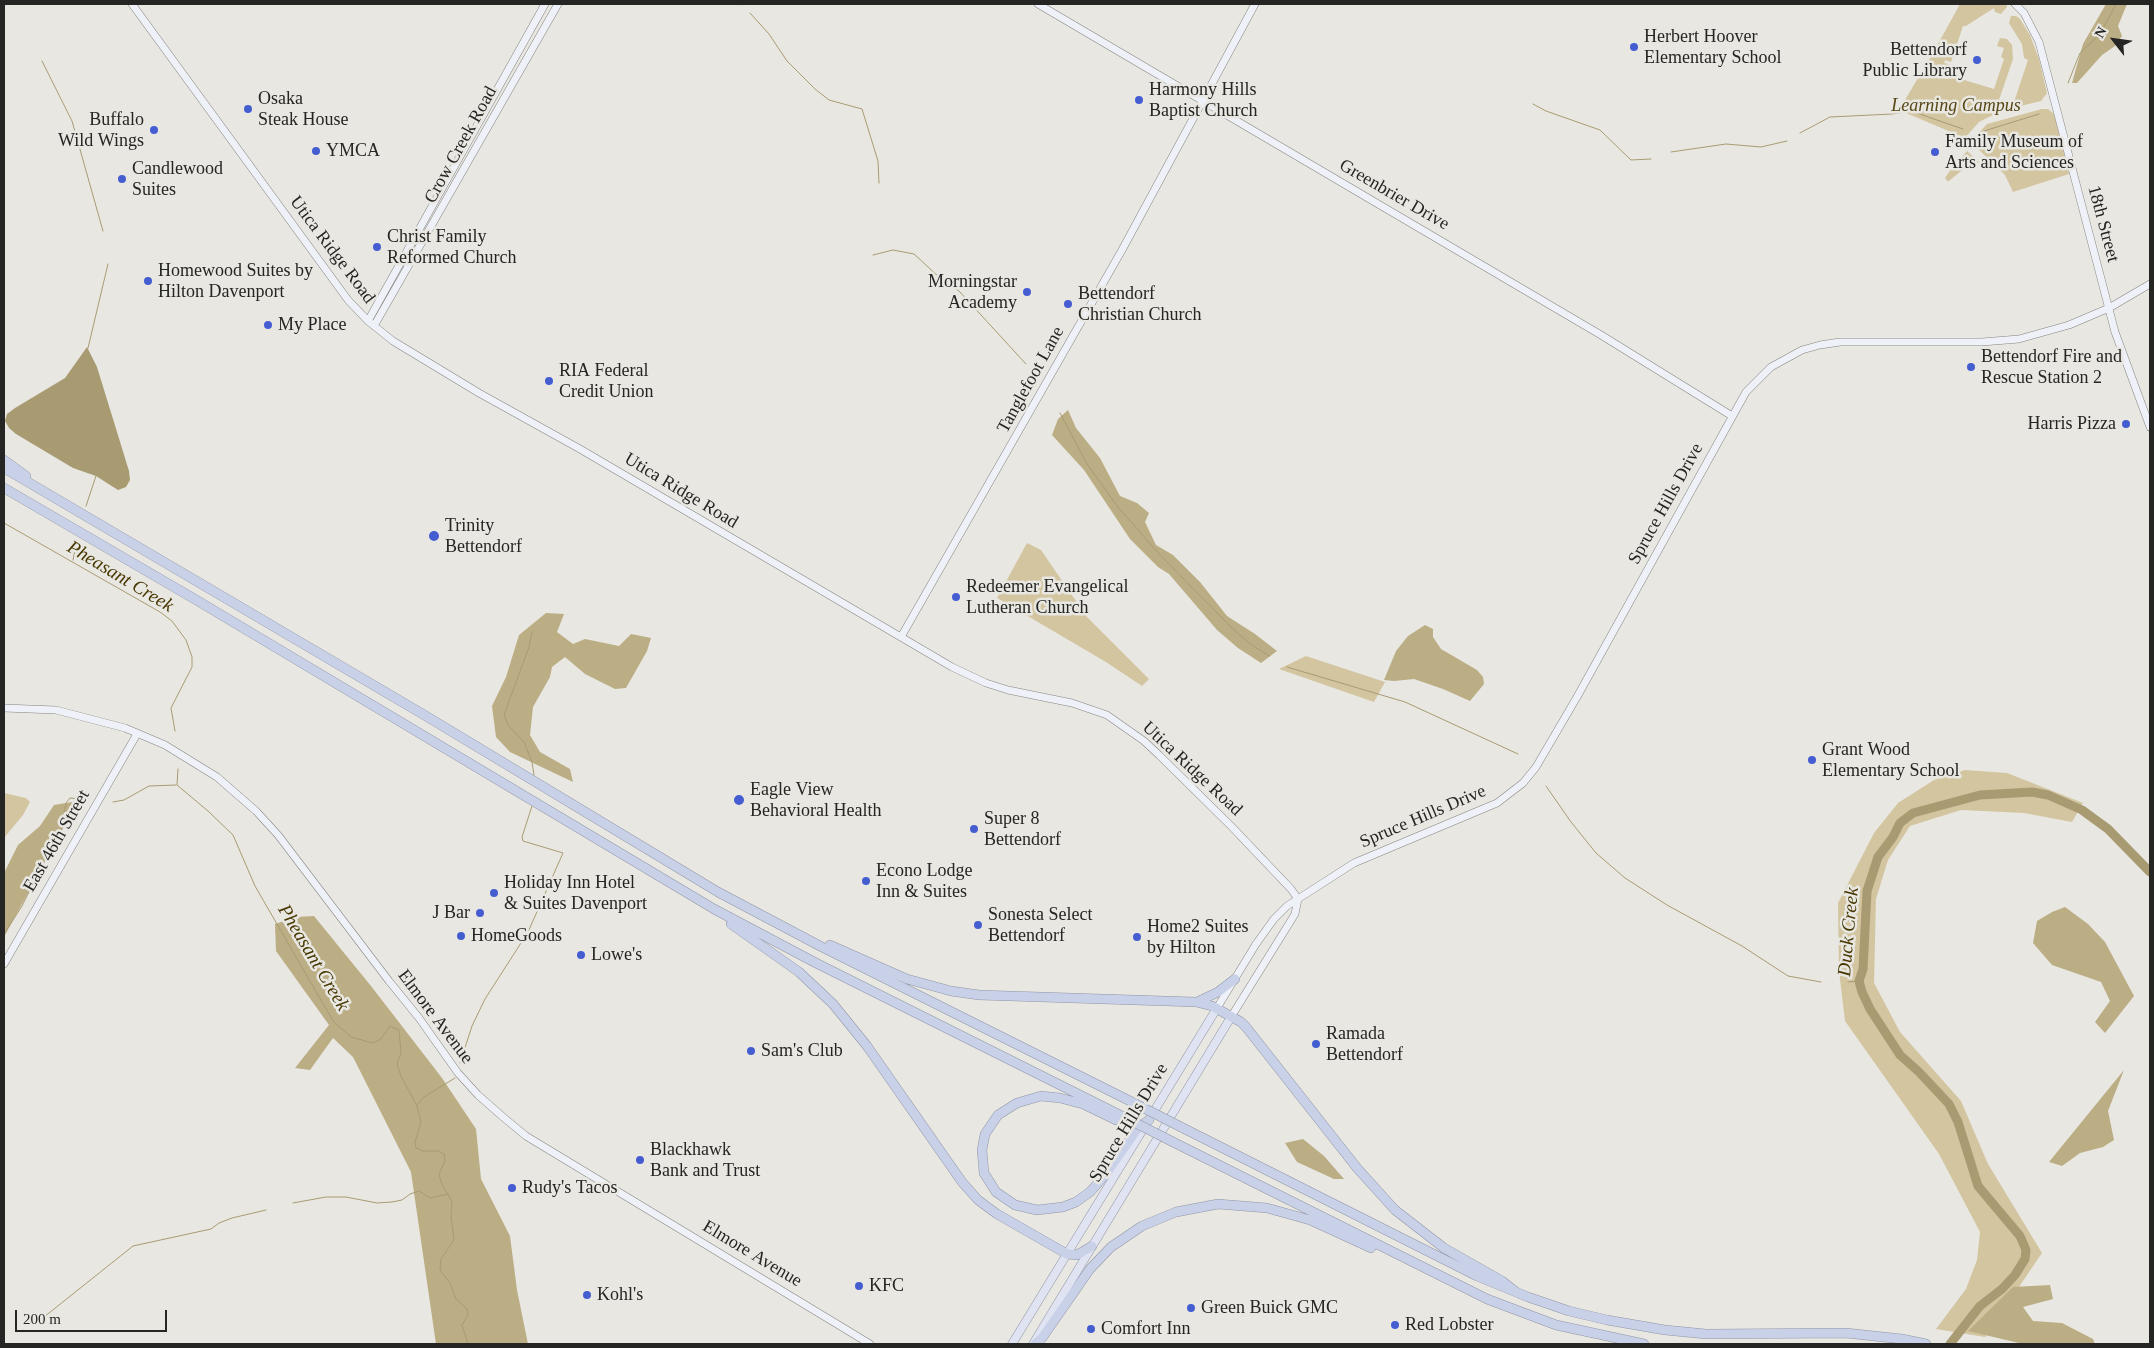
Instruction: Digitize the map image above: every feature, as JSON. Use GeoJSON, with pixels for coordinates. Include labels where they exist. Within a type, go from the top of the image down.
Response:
{"type":"FeatureCollection","features":[{"type":"Feature","properties":{"kind":"highway"},"geometry":{"type":"LineString","coordinates":[[4,460],[36,482],[51,497]]}},
{"type":"Feature","properties":{"kind":"highway"},"geometry":{"type":"LineString","coordinates":[[4,468],[426,716],[678,870],[802,937],[1462,1268],[1516,1292],[1569,1311],[1650,1328],[1706,1334],[1846,1334],[1926,1344]]}},
{"type":"Feature","properties":{"kind":"highway"},"geometry":{"type":"LineString","coordinates":[[4,489],[198,602],[714,909],[1125,1120]]}},
{"type":"Feature","properties":{"kind":"highway"},"geometry":{"type":"LineString","coordinates":[[714,909],[722,918],[800,972],[833,1004],[867,1046],[970,1192],[997,1214],[1067,1254],[1077,1255],[1092,1246]]}},
{"type":"Feature","properties":{"kind":"highway"},"geometry":{"type":"LineString","coordinates":[[802,937],[823,941],[907,979],[935,988],[957,992],[1196,1002],[1217,1008],[1246,1027],[1357,1168],[1395,1210],[1436,1243],[1502,1281],[1516,1292]]}},
{"type":"Feature","properties":{"kind":"highway"},"geometry":{"type":"LineString","coordinates":[[1196,1002],[1218,992],[1235,979]]}},
{"type":"Feature","properties":{"kind":"highway"},"geometry":{"type":"LineString","coordinates":[[1148,1124],[1138,1128],[1099,1183],[1070,1205],[1054,1210],[1038,1210],[1015,1205],[996,1192],[984,1173],[982,1150],[989,1127],[1004,1110],[1025,1100],[1048,1096],[1067,1099],[1125,1120],[1148,1124],[1173,1142],[1466,1289],[1520,1313],[1584,1333],[1644,1344]]}},
{"type":"Feature","properties":{"kind":"highway"},"geometry":{"type":"LineString","coordinates":[[1034,1344],[1042,1338],[1090,1269],[1111,1247],[1142,1226],[1176,1212],[1218,1204],[1267,1208],[1310,1220],[1372,1249],[1386,1249]]}},
{"type":"Feature","properties":{"kind":"main road","name":"Utica Ridge Road"},"geometry":{"type":"LineString","coordinates":[[132,4],[317,259],[348,300],[371,324],[443,372],[580,449],[952,667],[986,683],[1008,690],[1072,703],[1107,715],[1144,741],[1159,755],[1291,888],[1298,899]]}},
{"type":"Feature","properties":{"kind":"main road","name":"Crow Creek Road"},"geometry":{"type":"LineString","coordinates":[[371,324],[545,4]]}},
{"type":"Feature","properties":{"kind":"main road","name":"Crow Creek Road"},"geometry":{"type":"LineString","coordinates":[[371,324],[558,4]]}},
{"type":"Feature","properties":{"kind":"main road","name":"Greenbrier Drive"},"geometry":{"type":"LineString","coordinates":[[1038,4],[1593,331],[1732,416]]}},
{"type":"Feature","properties":{"kind":"main road","name":"Tanglefoot Lane"},"geometry":{"type":"LineString","coordinates":[[901,637],[1054,373],[1255,4]]}},
{"type":"Feature","properties":{"kind":"main road","name":"18th Street"},"geometry":{"type":"LineString","coordinates":[[2015,4],[2024,14],[2039,42],[2109,308],[2150,426]]}},
{"type":"Feature","properties":{"kind":"main road","name":"Spruce Hills Drive"},"geometry":{"type":"LineString","coordinates":[[1012,1344],[1148,1124],[1217,1008],[1274,919],[1287,906],[1354,863],[1497,803],[1524,783],[1536,767],[1577,697],[1746,392],[1771,367],[1802,350],[1840,342],[1982,342],[2019,339],[2069,325],[2109,308],[2150,284]]}},
{"type":"Feature","properties":{"kind":"main road","name":"Elmore Avenue"},"geometry":{"type":"LineString","coordinates":[[4,708],[56,710],[76,714],[138,734],[165,745],[203,767],[256,811],[278,835],[419,1018],[458,1072],[478,1095],[503,1118],[526,1136],[741,1264],[870,1344]]}},
{"type":"Feature","properties":{"kind":"main road","name":"East 46th Street"},"geometry":{"type":"LineString","coordinates":[[4,964],[138,734]]}},
{"type":"Feature","properties":{"kind":"main road","name":"Spruce Hills Drive"},"geometry":{"type":"LineString","coordinates":[[1034,1344],[1295,914],[1298,899]]}},
{"type":"Feature","properties":{"kind":"green space","name":"Learning Campus"},"geometry":{"type":"Polygon","coordinates":[[[1960,4],[2006,4],[2007,7],[2001,14],[1995,12],[1994,8],[1966,26],[1963,26],[1951,62],[1945,60],[1944,63],[1949,64],[1946,74],[1941,78],[1954,77],[1994,89],[2004,59],[2001,57],[2004,48],[1997,46],[2000,38],[2007,39],[2012,45],[2013,59],[1999,100],[1999,112],[1979,122],[1965,138],[1899,110],[1921,73],[1938,77],[1940,68],[1933,66],[1928,72],[1923,71],[1960,4]]]}},
{"type":"Feature","properties":{"kind":"green space"},"geometry":{"type":"Polygon","coordinates":[[[2011,16],[2016,16],[2020,19],[2030,35],[2039,59],[2047,93],[2041,101],[2012,108],[2028,60],[2024,58],[2022,44],[2009,23],[2011,16]]]}},
{"type":"Feature","properties":{"kind":"green space","name":"Learning Campus"},"geometry":{"type":"Polygon","coordinates":[[[2048,109],[2054,114],[2069,174],[2013,192],[2005,175],[1975,146],[1975,137],[1987,124],[2048,109]]]}},
{"type":"Feature","properties":{"kind":"green space"},"geometry":{"type":"Polygon","coordinates":[[[1967,151],[1979,162],[1973,161],[1947,181],[1945,178],[1949,172],[1967,151]]]}},
{"type":"Feature","properties":{"kind":"green space"},"geometry":{"type":"Polygon","coordinates":[[[1027,543],[1041,550],[1087,617],[1149,679],[1142,686],[1106,662],[997,598],[1027,543]]]}},
{"type":"Feature","properties":{"kind":"green space"},"geometry":{"type":"Polygon","coordinates":[[[1306,656],[1385,682],[1374,702],[1279,669],[1306,656]]]}},
{"type":"Feature","properties":{"kind":"green space"},"geometry":{"type":"Polygon","coordinates":[[[1965,770],[2007,773],[2083,803],[2072,822],[2024,813],[1961,810],[1910,826],[1888,860],[1876,899],[1874,983],[1900,1032],[1961,1101],[1988,1164],[2042,1253],[1985,1337],[1936,1329],[1966,1289],[1977,1260],[1980,1232],[1939,1154],[1845,1021],[1839,971],[1838,903],[1874,833],[1898,803],[1934,780],[1965,770]]]}},
{"type":"Feature","properties":{"kind":"green space"},"geometry":{"type":"Polygon","coordinates":[[[4,793],[26,798],[30,802],[23,815],[4,838],[4,793]]]}},
{"type":"Feature","properties":{"kind":"shaded area"},"geometry":{"type":"Polygon","coordinates":[[[2106,4],[2127,4],[2118,26],[2122,36],[2115,46],[2102,55],[2077,83],[2072,83],[2083,44],[2106,4]]]}},
{"type":"Feature","properties":{"kind":"shaded area"},"geometry":{"type":"Polygon","coordinates":[[[87,347],[97,367],[129,471],[130,480],[126,487],[118,490],[96,476],[73,468],[16,434],[5,421],[7,414],[15,408],[65,378],[87,347]]]}},
{"type":"Feature","properties":{"kind":"shaded area"},"geometry":{"type":"Polygon","coordinates":[[[1068,410],[1076,428],[1100,458],[1120,496],[1137,503],[1149,513],[1145,522],[1156,545],[1173,555],[1200,582],[1227,616],[1277,651],[1261,663],[1238,648],[1217,630],[1169,574],[1158,567],[1130,539],[1084,470],[1052,435],[1058,419],[1068,410]]]}},
{"type":"Feature","properties":{"kind":"shaded area"},"geometry":{"type":"Polygon","coordinates":[[[546,613],[564,614],[557,632],[573,644],[585,639],[619,646],[631,634],[651,638],[647,651],[626,688],[615,689],[585,674],[565,657],[552,667],[550,677],[533,707],[530,735],[540,752],[570,769],[573,782],[510,752],[496,737],[492,706],[506,677],[519,635],[546,613]]]}},
{"type":"Feature","properties":{"kind":"shaded area"},"geometry":{"type":"Polygon","coordinates":[[[1425,625],[1433,629],[1433,637],[1441,649],[1477,670],[1483,677],[1484,684],[1470,701],[1414,679],[1384,680],[1396,651],[1408,636],[1425,625]]]}},
{"type":"Feature","properties":{"kind":"shaded area"},"geometry":{"type":"Polygon","coordinates":[[[78,801],[4,937],[4,873],[18,845],[40,826],[54,805],[78,801]]]}},
{"type":"Feature","properties":{"kind":"shaded area"},"geometry":{"type":"Polygon","coordinates":[[[2065,907],[2088,924],[2105,942],[2134,996],[2105,1033],[2095,1022],[2110,1001],[2101,982],[2052,965],[2033,943],[2037,921],[2065,907]]]}},
{"type":"Feature","properties":{"kind":"shaded area"},"geometry":{"type":"Polygon","coordinates":[[[314,916],[442,1078],[476,1129],[481,1179],[510,1236],[517,1290],[528,1344],[436,1344],[411,1172],[353,1057],[333,1038],[310,1070],[295,1068],[329,1025],[276,951],[275,924],[296,917],[314,916]]]}},
{"type":"Feature","properties":{"kind":"shaded area"},"geometry":{"type":"Polygon","coordinates":[[[2124,1070],[2108,1111],[2114,1140],[2103,1147],[2080,1153],[2062,1166],[2049,1162],[2124,1070]]]}},
{"type":"Feature","properties":{"kind":"shaded area"},"geometry":{"type":"Polygon","coordinates":[[[1303,1139],[1324,1156],[1344,1179],[1334,1179],[1297,1162],[1285,1143],[1303,1139]]]}},
{"type":"Feature","properties":{"kind":"shaded area"},"geometry":{"type":"Polygon","coordinates":[[[2050,1285],[2053,1299],[2023,1307],[2033,1321],[2062,1323],[2093,1339],[2095,1344],[2023,1344],[1968,1331],[2013,1287],[2050,1285]]]}},
{"type":"Feature","properties":{"kind":"waterway"},"geometry":{"type":"LineString","coordinates":[[2068,83],[2080,53],[2095,39],[2116,4]]}},
{"type":"Feature","properties":{"kind":"waterway"},"geometry":{"type":"LineString","coordinates":[[750,13],[769,34],[787,61],[815,89],[829,100],[862,109],[878,161],[879,183]]}},
{"type":"Feature","properties":{"kind":"waterway"},"geometry":{"type":"LineString","coordinates":[[42,61],[72,121],[103,231]]}},
{"type":"Feature","properties":{"kind":"waterway"},"geometry":{"type":"LineString","coordinates":[[1533,104],[1546,111],[1600,130],[1631,160],[1651,159]]}},
{"type":"Feature","properties":{"kind":"waterway"},"geometry":{"type":"LineString","coordinates":[[1800,133],[1830,117],[1892,114],[1911,111],[1963,129]]}},
{"type":"Feature","properties":{"kind":"waterway"},"geometry":{"type":"LineString","coordinates":[[1984,131],[2039,114]]}},
{"type":"Feature","properties":{"kind":"waterway"},"geometry":{"type":"LineString","coordinates":[[1671,152],[1726,144],[1761,147],[1787,141]]}},
{"type":"Feature","properties":{"kind":"waterway"},"geometry":{"type":"LineString","coordinates":[[873,255],[893,250],[914,254],[940,278],[959,291],[1026,364]]}},
{"type":"Feature","properties":{"kind":"waterway"},"geometry":{"type":"LineString","coordinates":[[88,348],[108,264]]}},
{"type":"Feature","properties":{"kind":"waterway"},"geometry":{"type":"LineString","coordinates":[[1060,413],[1087,464],[1118,507],[1160,555],[1231,627],[1249,643],[1269,656]]}},
{"type":"Feature","properties":{"kind":"waterway"},"geometry":{"type":"LineString","coordinates":[[86,506],[96,476]]}},
{"type":"Feature","properties":{"kind":"waterway","name":"Pheasant Creek"},"geometry":{"type":"LineString","coordinates":[[4,523],[160,612],[172,621],[186,640],[192,657],[192,667],[171,708],[175,731]]}},
{"type":"Feature","properties":{"kind":"waterway"},"geometry":{"type":"LineString","coordinates":[[73,560],[76,545]]}},
{"type":"Feature","properties":{"kind":"waterway"},"geometry":{"type":"LineString","coordinates":[[532,632],[529,647],[504,715],[508,725],[524,742],[532,762],[534,775]]}},
{"type":"Feature","properties":{"kind":"waterway"},"geometry":{"type":"LineString","coordinates":[[1287,667],[1405,702],[1518,754]]}},
{"type":"Feature","properties":{"kind":"waterway","name":"Pheasant Creek"},"geometry":{"type":"LineString","coordinates":[[178,769],[177,785],[233,835],[255,886],[333,1021],[351,1037],[373,1043],[381,1039],[390,1026],[399,1030],[401,1053],[397,1064],[401,1076],[417,1106],[421,1122],[415,1142],[416,1148],[423,1151],[439,1151],[444,1154],[445,1161],[439,1174],[442,1185],[452,1201],[451,1216],[454,1240],[441,1259],[440,1270],[450,1283],[456,1299],[467,1309],[468,1315],[462,1325],[468,1344]]}},
{"type":"Feature","properties":{"kind":"waterway"},"geometry":{"type":"LineString","coordinates":[[113,802],[124,800],[149,786],[176,785]]}},
{"type":"Feature","properties":{"kind":"waterway"},"geometry":{"type":"LineString","coordinates":[[1546,786],[1596,853],[1625,878],[1667,905],[1742,946],[1788,976],[1821,982]]}},
{"type":"Feature","properties":{"kind":"waterway","name":"Duck Creek"},"geometry":{"type":"LineString","coordinates":[[1950,1344],[1980,1306],[2002,1289],[2015,1275],[2025,1259],[2026,1250],[2020,1236],[1978,1186],[1958,1122],[1949,1104],[1900,1055],[1870,1009],[1862,992],[1859,981],[1863,969],[1867,891],[1878,857],[1893,837],[1900,823],[1913,813],[1980,795],[2032,792],[2048,795],[2082,810],[2108,829],[2150,872]]}},
{"type":"Feature","properties":{"kind":"waterway"},"geometry":{"type":"LineString","coordinates":[[4,934],[22,906],[61,831],[66,803],[70,798],[81,799]]}},
{"type":"Feature","properties":{"kind":"waterway"},"geometry":{"type":"LineString","coordinates":[[460,1063],[472,1026],[485,999],[528,932],[563,853],[523,841],[522,837],[532,806]]}},
{"type":"Feature","properties":{"kind":"waterway"},"geometry":{"type":"LineString","coordinates":[[1848,982],[1859,981]]}},
{"type":"Feature","properties":{"kind":"waterway"},"geometry":{"type":"LineString","coordinates":[[417,1105],[424,1097],[455,1078]]}},
{"type":"Feature","properties":{"kind":"waterway"},"geometry":{"type":"LineString","coordinates":[[293,1203],[326,1197],[346,1197],[377,1203],[402,1200],[410,1194],[419,1191],[430,1198],[448,1194]]}},
{"type":"Feature","properties":{"kind":"waterway"},"geometry":{"type":"LineString","coordinates":[[34,1325],[133,1246],[211,1229],[219,1223],[232,1218],[266,1210]]}},
{"type":"Feature","properties":{"kind":"place","name":"Herbert Hoover Elementary School"},"geometry":{"type":"Point","coordinates":[1634,47]}},
{"type":"Feature","properties":{"kind":"place","name":"Bettendorf Public Library"},"geometry":{"type":"Point","coordinates":[1977,60]}},
{"type":"Feature","properties":{"kind":"place","name":"Harmony Hills Baptist Church"},"geometry":{"type":"Point","coordinates":[1139,100]}},
{"type":"Feature","properties":{"kind":"place","name":"Osaka Steak House"},"geometry":{"type":"Point","coordinates":[248,109]}},
{"type":"Feature","properties":{"kind":"place","name":"Buffalo Wild Wings"},"geometry":{"type":"Point","coordinates":[154,130]}},
{"type":"Feature","properties":{"kind":"place","name":"YMCA"},"geometry":{"type":"Point","coordinates":[316,151]}},
{"type":"Feature","properties":{"kind":"place","name":"Family Museum of Arts and Sciences"},"geometry":{"type":"Point","coordinates":[1935,152]}},
{"type":"Feature","properties":{"kind":"place","name":"Candlewood Suites"},"geometry":{"type":"Point","coordinates":[122,179]}},
{"type":"Feature","properties":{"kind":"place","name":"Christ Family Reformed Church"},"geometry":{"type":"Point","coordinates":[377,247]}},
{"type":"Feature","properties":{"kind":"place","name":"Homewood Suites by Hilton Davenport"},"geometry":{"type":"Point","coordinates":[148,281]}},
{"type":"Feature","properties":{"kind":"place","name":"Morningstar Academy"},"geometry":{"type":"Point","coordinates":[1027,292]}},
{"type":"Feature","properties":{"kind":"place","name":"Bettendorf Christian Church"},"geometry":{"type":"Point","coordinates":[1068,304]}},
{"type":"Feature","properties":{"kind":"place","name":"My Place"},"geometry":{"type":"Point","coordinates":[268,325]}},
{"type":"Feature","properties":{"kind":"place","name":"Bettendorf Fire and Rescue Station 2"},"geometry":{"type":"Point","coordinates":[1971,367]}},
{"type":"Feature","properties":{"kind":"place","name":"RIA Federal Credit Union"},"geometry":{"type":"Point","coordinates":[549,381]}},
{"type":"Feature","properties":{"kind":"place","name":"Harris Pizza"},"geometry":{"type":"Point","coordinates":[2126,424]}},
{"type":"Feature","properties":{"kind":"place","name":"Trinity Bettendorf"},"geometry":{"type":"Point","coordinates":[434,536]}},
{"type":"Feature","properties":{"kind":"place","name":"Redeemer Evangelical Lutheran Church"},"geometry":{"type":"Point","coordinates":[956,597]}},
{"type":"Feature","properties":{"kind":"place","name":"Grant Wood Elementary School"},"geometry":{"type":"Point","coordinates":[1812,760]}},
{"type":"Feature","properties":{"kind":"place","name":"Eagle View Behavioral Health"},"geometry":{"type":"Point","coordinates":[739,800]}},
{"type":"Feature","properties":{"kind":"place","name":"Super 8 Bettendorf"},"geometry":{"type":"Point","coordinates":[974,829]}},
{"type":"Feature","properties":{"kind":"place","name":"Econo Lodge Inn & Suites"},"geometry":{"type":"Point","coordinates":[866,881]}},
{"type":"Feature","properties":{"kind":"place","name":"Holiday Inn Hotel & Suites Davenport"},"geometry":{"type":"Point","coordinates":[494,893]}},
{"type":"Feature","properties":{"kind":"place","name":"J Bar"},"geometry":{"type":"Point","coordinates":[480,913]}},
{"type":"Feature","properties":{"kind":"place","name":"Sonesta Select Bettendorf"},"geometry":{"type":"Point","coordinates":[978,925]}},
{"type":"Feature","properties":{"kind":"place","name":"HomeGoods"},"geometry":{"type":"Point","coordinates":[461,936]}},
{"type":"Feature","properties":{"kind":"place","name":"Home2 Suites by Hilton"},"geometry":{"type":"Point","coordinates":[1137,937]}},
{"type":"Feature","properties":{"kind":"place","name":"Lowe's"},"geometry":{"type":"Point","coordinates":[581,955]}},
{"type":"Feature","properties":{"kind":"place","name":"Ramada Bettendorf"},"geometry":{"type":"Point","coordinates":[1316,1044]}},
{"type":"Feature","properties":{"kind":"place","name":"Sam's Club"},"geometry":{"type":"Point","coordinates":[751,1051]}},
{"type":"Feature","properties":{"kind":"place","name":"Blackhawk Bank and Trust"},"geometry":{"type":"Point","coordinates":[640,1160]}},
{"type":"Feature","properties":{"kind":"place","name":"Rudy's Tacos"},"geometry":{"type":"Point","coordinates":[512,1188]}},
{"type":"Feature","properties":{"kind":"place","name":"KFC"},"geometry":{"type":"Point","coordinates":[859,1286]}},
{"type":"Feature","properties":{"kind":"place","name":"Kohl's"},"geometry":{"type":"Point","coordinates":[587,1295]}},
{"type":"Feature","properties":{"kind":"place","name":"Green Buick GMC"},"geometry":{"type":"Point","coordinates":[1191,1308]}},
{"type":"Feature","properties":{"kind":"place","name":"Red Lobster"},"geometry":{"type":"Point","coordinates":[1395,1325]}},
{"type":"Feature","properties":{"kind":"place","name":"Comfort Inn"},"geometry":{"type":"Point","coordinates":[1091,1329]}}]}
